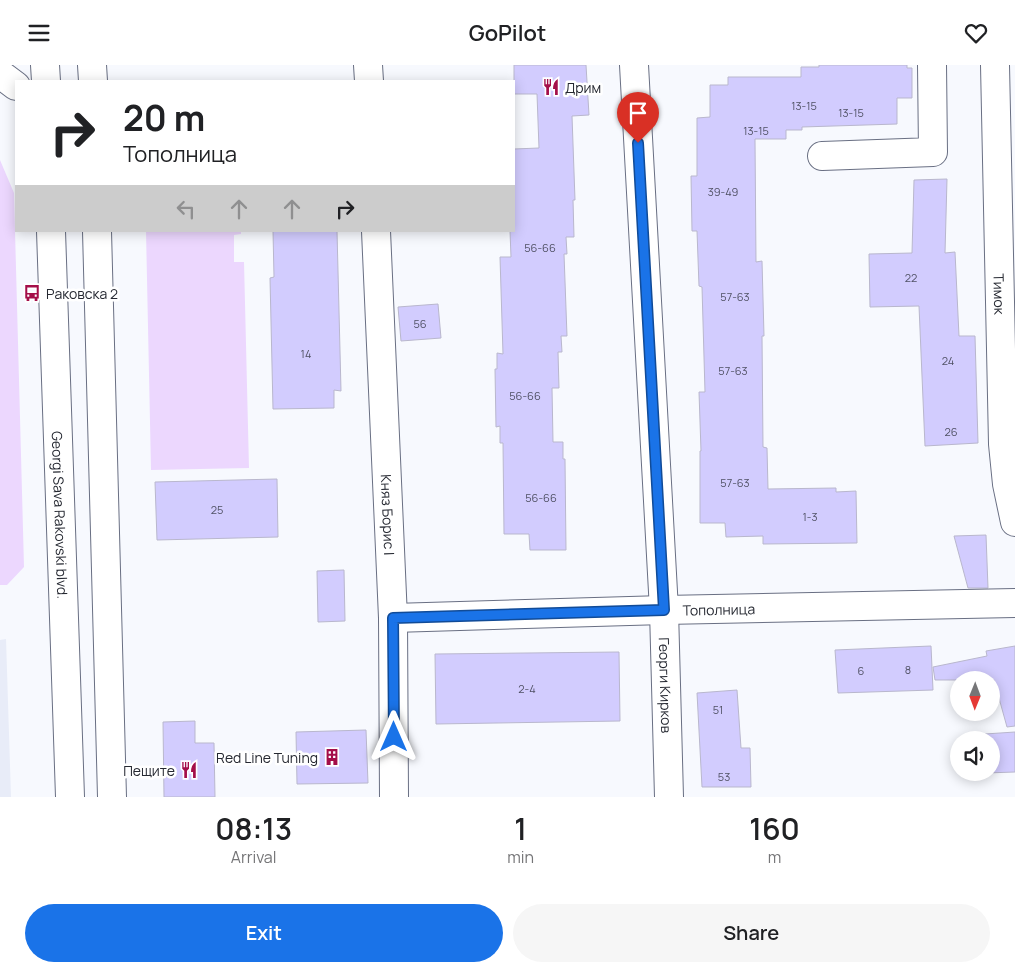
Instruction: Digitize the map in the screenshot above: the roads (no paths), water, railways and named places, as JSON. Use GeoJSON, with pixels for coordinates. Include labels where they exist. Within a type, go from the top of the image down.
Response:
{"type":"FeatureCollection","features":[{"type":"Feature","properties":{"kind":"street"},"geometry":{"type":"LineString","coordinates":[[46,65],[46,80]]}},
{"type":"Feature","properties":{"kind":"street"},"geometry":{"type":"LineString","coordinates":[[92,65],[92,80]]}},
{"type":"Feature","properties":{"kind":"street"},"geometry":{"type":"LineString","coordinates":[[368,65],[369,80]]}},
{"type":"Feature","properties":{"kind":"street","name":"Георги Кирков"},"geometry":{"type":"LineString","coordinates":[[634,65],[664,610],[669,797]]}},
{"type":"Feature","properties":{"kind":"street"},"geometry":{"type":"LineString","coordinates":[[822,156],[933,152],[932,65]]}},
{"type":"Feature","properties":{"kind":"street","name":"Тимок"},"geometry":{"type":"LineString","coordinates":[[995,65],[1004,444],[1007,484],[1015,522]]}},
{"type":"Feature","properties":{"kind":"street"},"geometry":{"type":"LineString","coordinates":[[0,74],[15,84]]}},
{"type":"Feature","properties":{"kind":"street","name":"Georgi Sava Rakovski blvd."},"geometry":{"type":"LineString","coordinates":[[51,232],[70,797]]}},
{"type":"Feature","properties":{"kind":"street"},"geometry":{"type":"LineString","coordinates":[[97,232],[112,797]]}},
{"type":"Feature","properties":{"kind":"street","name":"Княз Борис I"},"geometry":{"type":"LineString","coordinates":[[376,232],[393,618],[394,797]]}},
{"type":"Feature","properties":{"kind":"street","name":"Тополница"},"geometry":{"type":"LineString","coordinates":[[393,618],[1015,603]]}},
{"type":"Feature","properties":{"kind":"place","name":"Дрим"},"geometry":{"type":"Point","coordinates":[551,87]}},
{"type":"Feature","properties":{"kind":"place","name":"Раковска 2"},"geometry":{"type":"Point","coordinates":[32,293]}},
{"type":"Feature","properties":{"kind":"place","name":"Red Line Tuning"},"geometry":{"type":"Point","coordinates":[332,757]}},
{"type":"Feature","properties":{"kind":"place","name":"Пещите"},"geometry":{"type":"Point","coordinates":[189,770]}}]}
